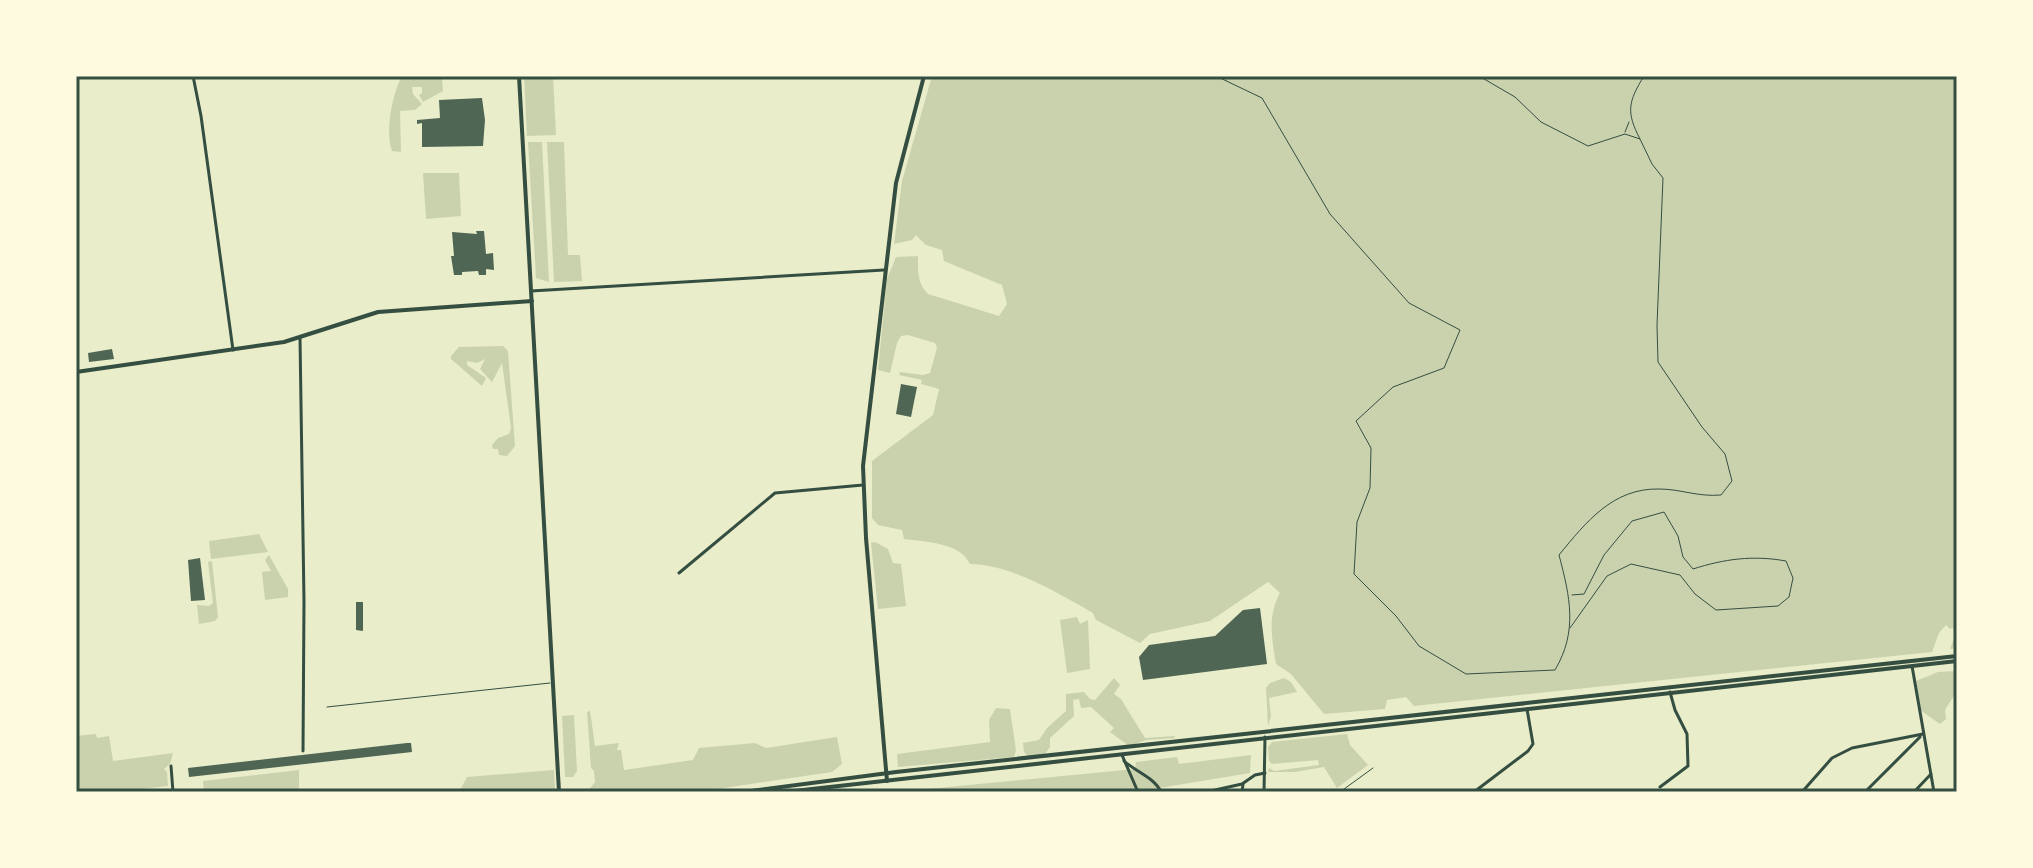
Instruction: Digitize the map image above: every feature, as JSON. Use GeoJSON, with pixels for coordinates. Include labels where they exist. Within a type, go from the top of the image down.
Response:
{"type":"FeatureCollection","features":[{"type":"Feature","properties":{"kind":"main road"},"geometry":{"type":"LineString","coordinates":[[519,76],[559,792]]}},
{"type":"Feature","properties":{"kind":"main road"},"geometry":{"type":"LineString","coordinates":[[887,781],[863,485],[864,447],[899,165],[924,76]]}},
{"type":"Feature","properties":{"kind":"main road"},"geometry":{"type":"LineString","coordinates":[[76,372],[300,338],[378,312],[532,301]]}},
{"type":"Feature","properties":{"kind":"main road"},"geometry":{"type":"LineString","coordinates":[[743,792],[1957,658]]}},
{"type":"Feature","properties":{"kind":"main road"},"geometry":{"type":"LineString","coordinates":[[1527,706],[1912,666],[1957,658]]}},
{"type":"Feature","properties":{"kind":"main road"},"geometry":{"type":"LineString","coordinates":[[785,792],[1123,758],[1265,736]]}},
{"type":"Feature","properties":{"kind":"street"},"geometry":{"type":"LineString","coordinates":[[193,76],[233,350]]}},
{"type":"Feature","properties":{"kind":"street"},"geometry":{"type":"LineString","coordinates":[[531,291],[884,270]]}},
{"type":"Feature","properties":{"kind":"street"},"geometry":{"type":"LineString","coordinates":[[300,338],[303,751]]}},
{"type":"Feature","properties":{"kind":"street"},"geometry":{"type":"LineString","coordinates":[[679,573],[775,493],[863,485]]}},
{"type":"Feature","properties":{"kind":"street"},"geometry":{"type":"LineString","coordinates":[[1912,666],[1934,792]]}},
{"type":"Feature","properties":{"kind":"street"},"geometry":{"type":"LineString","coordinates":[[1660,787],[1688,766],[1687,734],[1670,692]]}},
{"type":"Feature","properties":{"kind":"street"},"geometry":{"type":"LineString","coordinates":[[1474,792],[1533,744],[1527,706]]}},
{"type":"Feature","properties":{"kind":"street"},"geometry":{"type":"LineString","coordinates":[[1802,792],[1832,758],[1852,748],[1923,734]]}},
{"type":"Feature","properties":{"kind":"street"},"geometry":{"type":"LineString","coordinates":[[1865,792],[1923,734]]}},
{"type":"Feature","properties":{"kind":"street"},"geometry":{"type":"LineString","coordinates":[[1264,792],[1265,736]]}},
{"type":"Feature","properties":{"kind":"street"},"geometry":{"type":"LineString","coordinates":[[1123,758],[1138,792]]}},
{"type":"Feature","properties":{"kind":"street"},"geometry":{"type":"LineString","coordinates":[[1123,758],[1138,774],[1154,781],[1161,792]]}},
{"type":"Feature","properties":{"kind":"street"},"geometry":{"type":"LineString","coordinates":[[171,766],[173,792]]}},
{"type":"Feature","properties":{"kind":"street"},"geometry":{"type":"LineString","coordinates":[[1206,792],[1242,784],[1255,775],[1265,773]]}},
{"type":"Feature","properties":{"kind":"street"},"geometry":{"type":"LineString","coordinates":[[1914,792],[1931,774]]}},
{"type":"Feature","properties":{"kind":"street"},"geometry":{"type":"LineString","coordinates":[[1242,784],[1242,792]]}},
{"type":"Feature","properties":{"kind":"lane"},"geometry":{"type":"LineString","coordinates":[[327,707],[553,683]]}},
{"type":"Feature","properties":{"kind":"lane"},"geometry":{"type":"LineString","coordinates":[[1340,792],[1373,768]]}},
{"type":"Feature","properties":{"kind":"path"},"geometry":{"type":"LineString","coordinates":[[1216,76],[1262,98],[1330,214],[1409,303],[1460,330],[1444,368],[1393,387],[1356,421],[1371,448],[1370,488],[1357,522],[1354,574],[1396,616],[1419,646],[1466,674],[1555,670],[1566,651],[1570,628],[1569,595],[1559,555],[1586,521],[1611,502],[1632,490],[1660,489],[1701,497],[1721,495],[1732,481],[1725,454],[1702,427],[1658,362],[1663,178],[1652,164],[1630,119]]}},
{"type":"Feature","properties":{"kind":"path"},"geometry":{"type":"LineString","coordinates":[[1479,76],[1515,97],[1541,122],[1588,146],[1625,134],[1640,139]]}},
{"type":"Feature","properties":{"kind":"path"},"geometry":{"type":"LineString","coordinates":[[1625,134],[1630,105],[1644,76]]}},
{"type":"Feature","properties":{"kind":"path"},"geometry":{"type":"LineString","coordinates":[[1569,595],[1584,594],[1604,555],[1632,521],[1664,512],[1678,536],[1683,557],[1693,569],[1722,560],[1764,557],[1786,561],[1793,578],[1789,597],[1778,606],[1716,610],[1695,594],[1680,575],[1631,564],[1607,576],[1570,628]]}},
{"type":"Feature","properties":{"kind":"green space"},"geometry":{"type":"Polygon","coordinates":[[[442,76],[443,91],[423,102],[419,95],[422,87],[412,87],[413,94],[422,104],[415,110],[400,111],[401,152],[392,151],[389,124],[392,104],[401,78],[442,76]]]}},
{"type":"Feature","properties":{"kind":"green space"},"geometry":{"type":"Polygon","coordinates":[[[524,76],[553,76],[556,135],[527,136],[524,76]]]}},
{"type":"Feature","properties":{"kind":"green space"},"geometry":{"type":"Polygon","coordinates":[[[932,76],[1957,76],[1957,648],[1950,649],[1955,635],[1953,628],[1946,625],[1939,633],[1932,652],[1414,706],[1406,697],[1387,700],[1385,709],[1324,714],[1291,674],[1276,664],[1272,619],[1280,593],[1268,582],[1210,621],[1150,634],[1140,643],[1033,581],[1001,569],[970,564],[950,547],[904,539],[902,530],[878,525],[872,518],[872,461],[933,415],[939,389],[921,384],[922,380],[899,375],[900,372],[930,373],[937,348],[935,343],[901,336],[890,373],[878,370],[887,279],[896,257],[918,256],[920,281],[928,294],[999,316],[1007,304],[1002,285],[944,261],[942,250],[926,245],[916,235],[912,240],[894,244],[902,181],[932,76]]]}},
{"type":"Feature","properties":{"kind":"green space"},"geometry":{"type":"Polygon","coordinates":[[[528,142],[542,142],[549,282],[536,278],[528,142]]]}},
{"type":"Feature","properties":{"kind":"green space"},"geometry":{"type":"Polygon","coordinates":[[[547,142],[564,142],[568,255],[580,255],[582,281],[554,282],[547,142]]]}},
{"type":"Feature","properties":{"kind":"green space"},"geometry":{"type":"Polygon","coordinates":[[[423,173],[459,173],[461,216],[426,219],[423,173]]]}},
{"type":"Feature","properties":{"kind":"green space"},"geometry":{"type":"Polygon","coordinates":[[[503,346],[508,351],[515,446],[507,456],[499,455],[498,449],[493,449],[492,445],[498,438],[509,434],[511,428],[502,363],[492,382],[480,369],[485,359],[477,363],[467,361],[467,365],[486,378],[482,386],[451,359],[459,347],[503,346]]]}},
{"type":"Feature","properties":{"kind":"green space"},"geometry":{"type":"Polygon","coordinates":[[[259,534],[268,552],[211,559],[209,541],[259,534]]]}},
{"type":"Feature","properties":{"kind":"green space"},"geometry":{"type":"Polygon","coordinates":[[[871,543],[888,549],[893,563],[901,564],[906,606],[878,609],[871,543]]]}},
{"type":"Feature","properties":{"kind":"green space"},"geometry":{"type":"Polygon","coordinates":[[[269,555],[288,589],[288,597],[265,600],[262,572],[271,571],[265,560],[269,555]]]}},
{"type":"Feature","properties":{"kind":"green space"},"geometry":{"type":"Polygon","coordinates":[[[212,561],[218,617],[215,621],[199,624],[197,605],[209,606],[213,603],[208,562],[212,561]]]}},
{"type":"Feature","properties":{"kind":"green space"},"geometry":{"type":"Polygon","coordinates":[[[1077,617],[1080,624],[1088,620],[1090,669],[1067,673],[1060,620],[1077,617]]]}},
{"type":"Feature","properties":{"kind":"green space"},"geometry":{"type":"Polygon","coordinates":[[[1957,671],[1957,695],[1945,710],[1946,719],[1940,724],[1920,710],[1916,681],[1938,672],[1957,671]]]}},
{"type":"Feature","properties":{"kind":"green space"},"geometry":{"type":"Polygon","coordinates":[[[1114,678],[1120,685],[1114,694],[1121,699],[1145,738],[1174,738],[1146,740],[1129,746],[1110,732],[1114,728],[1091,707],[1081,708],[1079,699],[1073,700],[1074,716],[1050,738],[1050,747],[1045,754],[1028,756],[1024,752],[1023,743],[1039,740],[1066,711],[1066,694],[1084,692],[1095,700],[1114,678]]]}},
{"type":"Feature","properties":{"kind":"green space"},"geometry":{"type":"Polygon","coordinates":[[[1284,678],[1291,682],[1297,692],[1269,698],[1271,716],[1268,726],[1266,688],[1270,683],[1284,678]]]}},
{"type":"Feature","properties":{"kind":"green space"},"geometry":{"type":"Polygon","coordinates":[[[996,708],[1010,709],[1016,750],[1014,757],[898,767],[897,754],[990,742],[989,720],[996,708]]]}},
{"type":"Feature","properties":{"kind":"green space"},"geometry":{"type":"Polygon","coordinates":[[[590,711],[595,746],[619,743],[617,750],[621,750],[624,770],[693,760],[699,748],[755,743],[766,748],[837,737],[842,764],[832,772],[697,792],[587,792],[595,782],[587,712],[590,711]]]}},
{"type":"Feature","properties":{"kind":"green space"},"geometry":{"type":"Polygon","coordinates":[[[574,715],[577,771],[573,777],[565,777],[562,716],[574,715]]]}},
{"type":"Feature","properties":{"kind":"green space"},"geometry":{"type":"Polygon","coordinates":[[[96,734],[97,738],[109,736],[113,761],[173,753],[170,764],[164,769],[168,786],[116,792],[76,792],[76,736],[96,734]]]}},
{"type":"Feature","properties":{"kind":"green space"},"geometry":{"type":"Polygon","coordinates":[[[1347,734],[1350,745],[1368,765],[1337,788],[1324,767],[1295,772],[1268,772],[1269,768],[1274,771],[1319,765],[1318,760],[1272,764],[1268,747],[1272,742],[1347,734]]]}},
{"type":"Feature","properties":{"kind":"green space"},"geometry":{"type":"Polygon","coordinates":[[[1251,755],[1250,773],[1135,792],[896,792],[1135,769],[1136,762],[1177,757],[1179,764],[1251,755]]]}},
{"type":"Feature","properties":{"kind":"green space"},"geometry":{"type":"Polygon","coordinates":[[[299,770],[299,792],[204,792],[203,781],[299,770]]]}},
{"type":"Feature","properties":{"kind":"green space"},"geometry":{"type":"Polygon","coordinates":[[[554,770],[555,792],[459,792],[467,777],[554,770]]]}},
{"type":"Feature","properties":{"kind":"building"},"geometry":{"type":"Polygon","coordinates":[[[482,98],[485,120],[483,146],[422,147],[422,123],[417,124],[417,120],[440,118],[439,100],[482,98]]]}},
{"type":"Feature","properties":{"kind":"building"},"geometry":{"type":"Polygon","coordinates":[[[476,231],[484,231],[486,254],[493,253],[494,270],[486,269],[486,275],[479,275],[478,271],[454,275],[452,232],[477,234],[476,231]]]}},
{"type":"Feature","properties":{"kind":"building"},"geometry":{"type":"Polygon","coordinates":[[[112,349],[114,359],[89,362],[88,353],[112,349]]]}},
{"type":"Feature","properties":{"kind":"building"},"geometry":{"type":"Polygon","coordinates":[[[901,384],[917,387],[911,417],[896,414],[901,384]]]}},
{"type":"Feature","properties":{"kind":"building"},"geometry":{"type":"Polygon","coordinates":[[[200,558],[205,600],[191,601],[188,560],[200,558]]]}},
{"type":"Feature","properties":{"kind":"building"},"geometry":{"type":"Polygon","coordinates":[[[356,602],[363,602],[363,631],[356,630],[356,602]]]}},
{"type":"Feature","properties":{"kind":"building"},"geometry":{"type":"Polygon","coordinates":[[[1260,608],[1267,664],[1143,680],[1139,657],[1149,645],[1215,636],[1243,610],[1260,608]]]}},
{"type":"Feature","properties":{"kind":"building"},"geometry":{"type":"Polygon","coordinates":[[[411,743],[412,752],[189,777],[188,768],[411,743]]]}}]}
